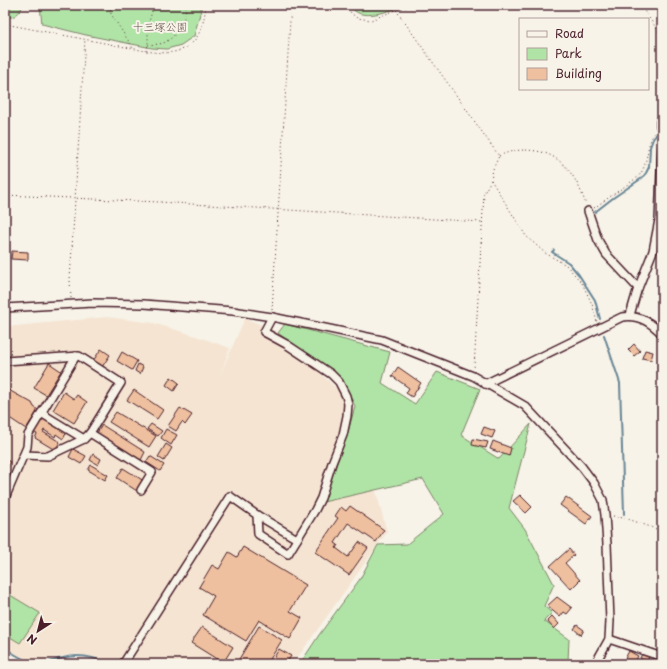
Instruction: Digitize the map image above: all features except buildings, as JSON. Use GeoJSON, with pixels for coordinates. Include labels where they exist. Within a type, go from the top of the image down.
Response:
{"type":"FeatureCollection","features":[{"type":"Feature","properties":{"kind":"street"},"geometry":{"type":"LineString","coordinates":[[630,315],[638,288],[653,251],[659,220],[662,150]]}},
{"type":"Feature","properties":{"kind":"street"},"geometry":{"type":"LineString","coordinates":[[588,211],[598,240],[606,254],[638,288]]}},
{"type":"Feature","properties":{"kind":"street"},"geometry":{"type":"LineString","coordinates":[[5,308],[71,304],[144,304],[233,310],[272,317],[382,340],[473,376],[525,406],[567,450],[594,483],[603,500],[610,622],[609,639],[595,664]]}},
{"type":"Feature","properties":{"kind":"street"},"geometry":{"type":"LineString","coordinates":[[485,384],[622,317],[630,315],[646,320],[662,334]]}},
{"type":"Feature","properties":{"kind":"street"},"geometry":{"type":"LineString","coordinates":[[257,515],[258,534],[288,554],[321,498],[343,435],[348,404],[339,382],[331,374],[286,344],[264,332],[272,317]]}},
{"type":"Feature","properties":{"kind":"street"},"geometry":{"type":"LineString","coordinates":[[5,498],[27,447],[28,434],[76,356]]}},
{"type":"Feature","properties":{"kind":"street"},"geometry":{"type":"LineString","coordinates":[[5,361],[79,356],[121,383],[90,434],[84,439],[48,456],[24,455]]}},
{"type":"Feature","properties":{"kind":"street"},"geometry":{"type":"LineString","coordinates":[[41,413],[84,439]]}},
{"type":"Feature","properties":{"kind":"street"},"geometry":{"type":"LineString","coordinates":[[90,434],[152,472],[140,490]]}},
{"type":"Feature","properties":{"kind":"street"},"geometry":{"type":"LineString","coordinates":[[123,664],[230,496],[257,515],[297,539]]}},
{"type":"Feature","properties":{"kind":"street"},"geometry":{"type":"LineString","coordinates":[[609,639],[662,657]]}},
{"type":"Feature","properties":{"kind":"path"},"geometry":{"type":"LineString","coordinates":[[110,5],[109,8],[111,14],[133,48]]}},
{"type":"Feature","properties":{"kind":"path"},"geometry":{"type":"LineString","coordinates":[[146,51],[148,45],[148,25],[154,6],[160,8],[166,5]]}},
{"type":"Feature","properties":{"kind":"path"},"geometry":{"type":"LineString","coordinates":[[148,45],[166,42],[172,38],[180,28],[183,21],[186,5]]}},
{"type":"Feature","properties":{"kind":"path"},"geometry":{"type":"LineString","coordinates":[[5,24],[146,51],[167,53],[176,52],[186,48],[199,36],[205,15],[206,5]]}},
{"type":"Feature","properties":{"kind":"path"},"geometry":{"type":"LineString","coordinates":[[272,317],[291,5]]}},
{"type":"Feature","properties":{"kind":"path"},"geometry":{"type":"LineString","coordinates":[[346,5],[351,13],[358,18],[371,20],[396,10],[414,5]]}},
{"type":"Feature","properties":{"kind":"path"},"geometry":{"type":"LineString","coordinates":[[640,5],[662,36]]}},
{"type":"Feature","properties":{"kind":"path"},"geometry":{"type":"LineString","coordinates":[[396,10],[498,156]]}},
{"type":"Feature","properties":{"kind":"path"},"geometry":{"type":"LineString","coordinates":[[71,304],[70,280],[85,39]]}},
{"type":"Feature","properties":{"kind":"path"},"geometry":{"type":"LineString","coordinates":[[473,376],[484,193],[491,180],[498,156],[523,149],[548,154],[558,158],[566,166],[574,178],[588,211],[638,177],[645,166],[649,142],[661,124]]}},
{"type":"Feature","properties":{"kind":"path"},"geometry":{"type":"LineString","coordinates":[[491,180],[526,236],[545,253],[566,265],[582,283],[592,304],[599,328]]}},
{"type":"Feature","properties":{"kind":"path"},"geometry":{"type":"LineString","coordinates":[[5,195],[159,202],[482,222]]}},
{"type":"Feature","properties":{"kind":"path"},"geometry":{"type":"LineString","coordinates":[[605,515],[628,519],[662,531]]}},
{"type":"Feature","properties":{"kind":"shaded area"},"geometry":{"type":"Polygon","coordinates":[[[107,317],[153,323],[230,348],[220,375],[245,318],[275,331],[352,403],[387,532],[293,664],[128,664],[121,659],[111,662],[77,654],[43,660],[23,659],[5,647],[5,327],[107,317]]]}},
{"type":"Feature","properties":{"kind":"green space"},"geometry":{"type":"Polygon","coordinates":[[[5,5],[23,5],[16,15],[5,17],[5,5]]]}},
{"type":"Feature","properties":{"kind":"green space","name":"十三塚公園"},"geometry":{"type":"Polygon","coordinates":[[[40,5],[201,5],[201,10],[194,36],[181,45],[167,49],[152,48],[86,35],[42,24],[40,5]]]}},
{"type":"Feature","properties":{"kind":"green space"},"geometry":{"type":"Polygon","coordinates":[[[350,5],[406,5],[368,15],[360,14],[354,11],[350,5]]]}},
{"type":"Feature","properties":{"kind":"green space"},"geometry":{"type":"Polygon","coordinates":[[[285,324],[390,352],[382,383],[415,404],[437,372],[480,389],[461,435],[499,459],[531,424],[509,508],[525,529],[554,584],[544,606],[552,613],[544,621],[569,639],[568,661],[566,664],[300,664],[319,635],[360,579],[378,545],[407,544],[444,514],[423,479],[323,502],[348,432],[355,406],[343,382],[278,333],[285,324]]]}},
{"type":"Feature","properties":{"kind":"green space"},"geometry":{"type":"Polygon","coordinates":[[[5,592],[40,613],[20,643],[5,634],[5,592]]]}},
{"type":"Feature","properties":{"kind":"waterway"},"geometry":{"type":"LineString","coordinates":[[595,212],[642,178],[646,173],[649,167],[650,147],[653,139],[660,130]]}},
{"type":"Feature","properties":{"kind":"waterway"},"geometry":{"type":"LineString","coordinates":[[554,250],[552,252],[569,263],[579,275],[595,300],[600,319]]}},
{"type":"Feature","properties":{"kind":"waterway"},"geometry":{"type":"LineString","coordinates":[[604,335],[620,383],[624,514]]}},
{"type":"Feature","properties":{"kind":"waterway"},"geometry":{"type":"LineString","coordinates":[[5,648],[21,658],[39,664],[80,656],[92,658],[108,664]]}}]}
